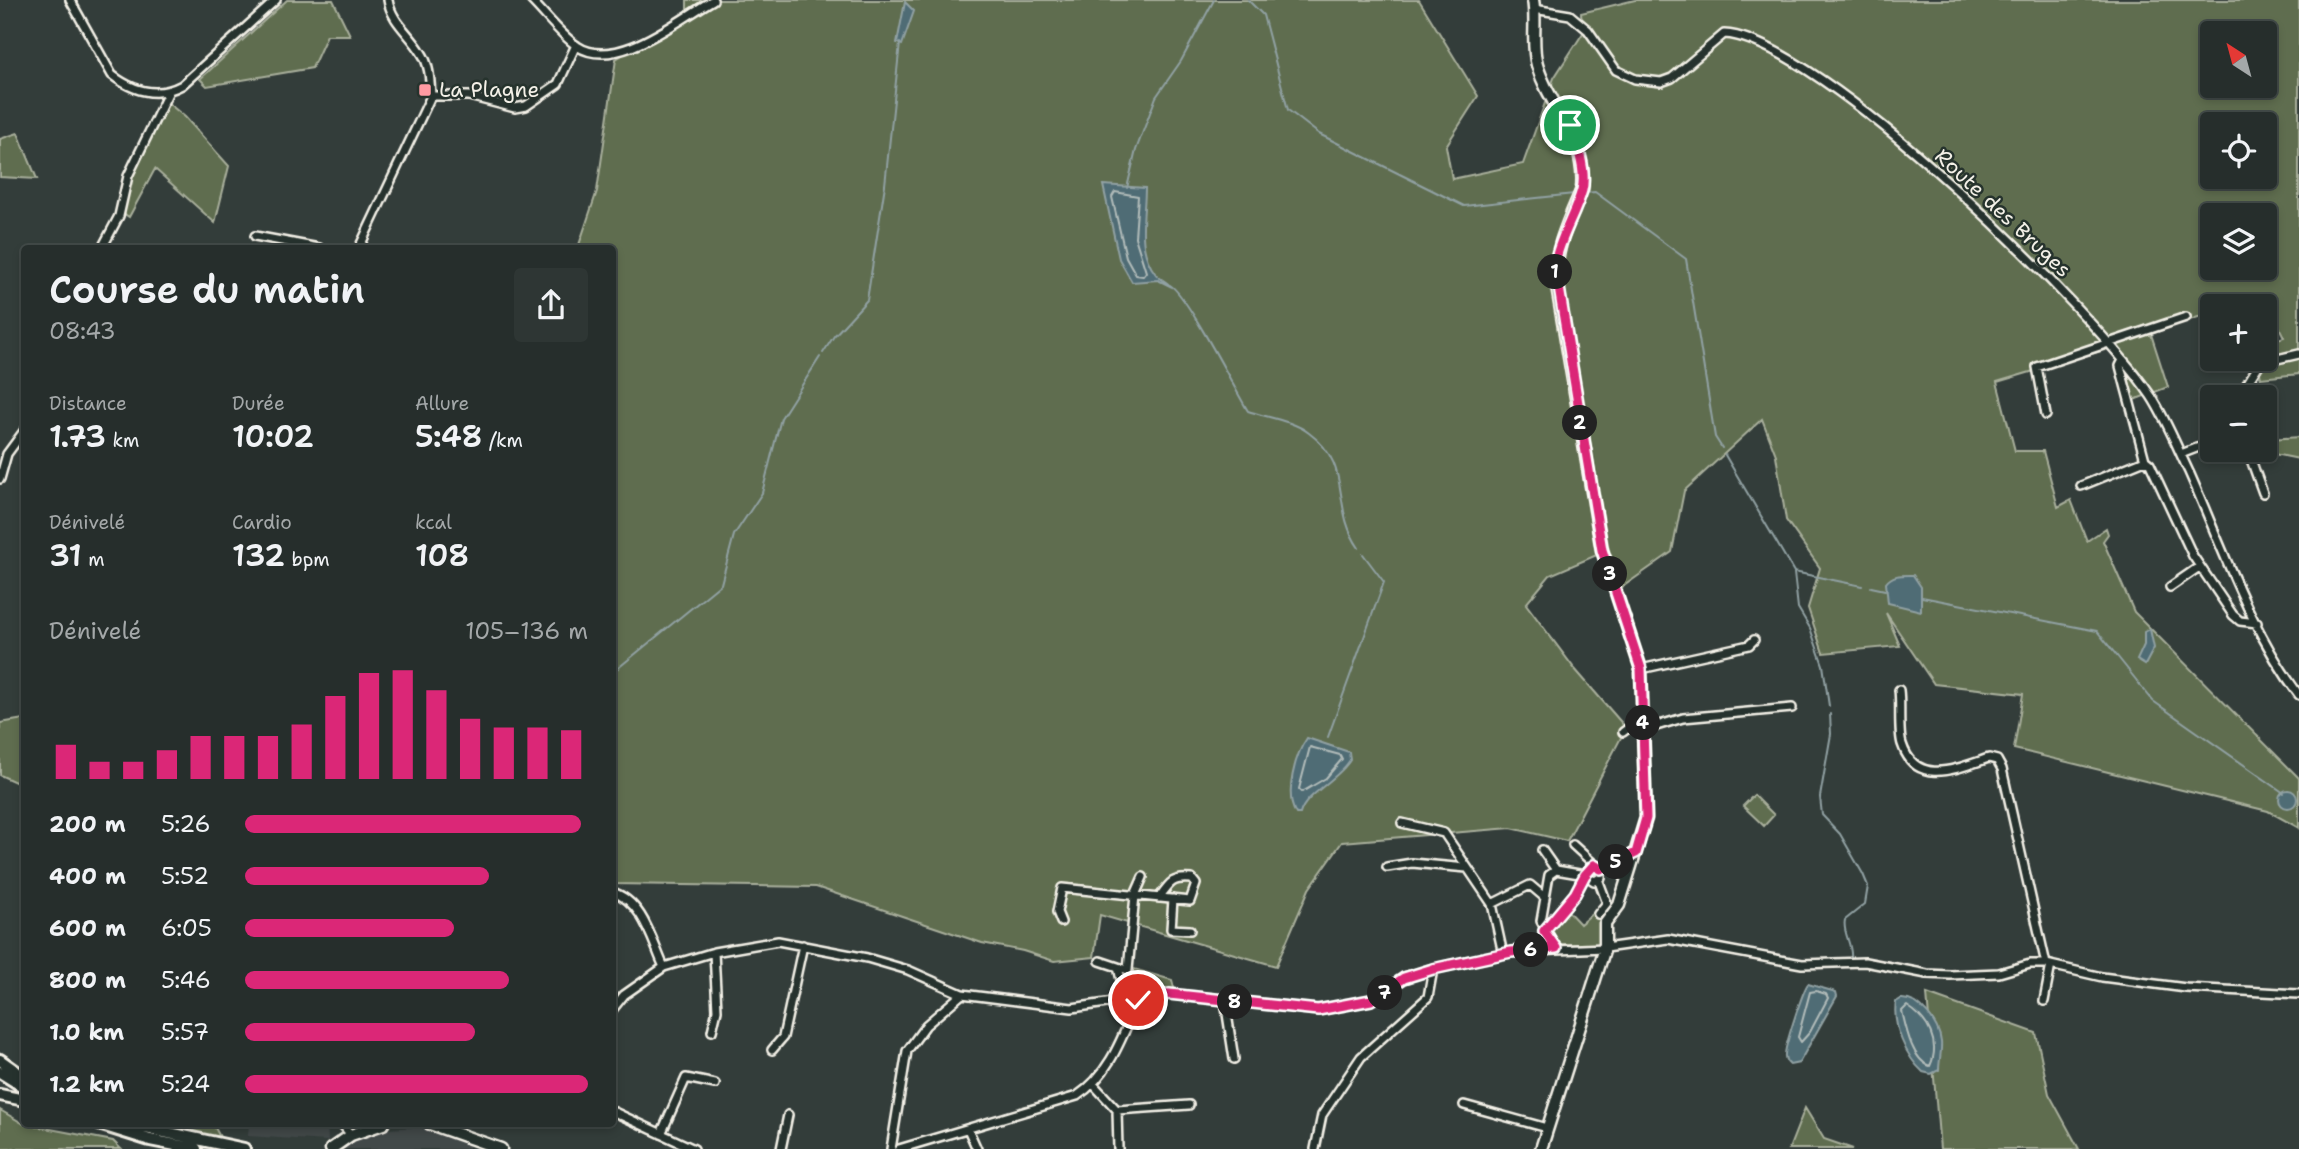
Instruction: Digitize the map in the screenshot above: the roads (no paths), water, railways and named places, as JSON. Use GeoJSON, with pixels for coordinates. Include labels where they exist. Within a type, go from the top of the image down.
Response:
{"type":"FeatureCollection","features":[{"type":"Feature","properties":{"kind":"highway"},"geometry":{"type":"LineString","coordinates":[[0,1060],[21,1075]]}},
{"type":"Feature","properties":{"kind":"highway"},"geometry":{"type":"LineString","coordinates":[[0,1072],[21,1085]]}},
{"type":"Feature","properties":{"kind":"highway"},"geometry":{"type":"LineString","coordinates":[[0,1095],[21,1099]]}},
{"type":"Feature","properties":{"kind":"highway"},"geometry":{"type":"LineString","coordinates":[[109,1127],[150,1140],[196,1149]]}},
{"type":"Feature","properties":{"kind":"highway"},"geometry":{"type":"LineString","coordinates":[[141,1127],[244,1149]]}},
{"type":"Feature","properties":{"kind":"main road"},"geometry":{"type":"LineString","coordinates":[[1533,4],[1536,62],[1570,125],[1577,144],[1583,180],[1582,189],[1558,246],[1555,263],[1557,288],[1602,550],[1641,669],[1646,818],[1620,901],[1605,924],[1605,948],[1541,1149]]}},
{"type":"Feature","properties":{"kind":"main road"},"geometry":{"type":"LineString","coordinates":[[331,1149],[351,1135],[374,1127]]}},
{"type":"Feature","properties":{"kind":"main road"},"geometry":{"type":"LineString","coordinates":[[439,1127],[501,1149]]}},
{"type":"Feature","properties":{"kind":"street"},"geometry":{"type":"LineString","coordinates":[[70,0],[113,75],[123,83],[144,91],[168,93],[182,85],[276,0]]}},
{"type":"Feature","properties":{"kind":"street"},"geometry":{"type":"LineString","coordinates":[[360,245],[429,107],[431,96],[429,68],[422,53],[392,13],[388,0]]}},
{"type":"Feature","properties":{"kind":"street"},"geometry":{"type":"LineString","coordinates":[[531,0],[576,45],[593,53],[618,53],[713,0]]}},
{"type":"Feature","properties":{"kind":"street","name":"Route des Bruges"},"geometry":{"type":"LineString","coordinates":[[1533,4],[1570,15],[1588,30],[1616,69],[1635,79],[1661,82],[1672,78],[1724,34],[1751,39],[1775,48],[1883,126],[2019,246],[2123,360],[2151,397],[2180,454],[2272,657],[2299,695]]}},
{"type":"Feature","properties":{"kind":"street"},"geometry":{"type":"LineString","coordinates":[[431,96],[469,96],[515,108],[526,106],[558,84],[576,45]]}},
{"type":"Feature","properties":{"kind":"street"},"geometry":{"type":"LineString","coordinates":[[104,245],[119,216],[128,176],[168,93]]}},
{"type":"Feature","properties":{"kind":"street"},"geometry":{"type":"LineString","coordinates":[[255,236],[303,245]]}},
{"type":"Feature","properties":{"kind":"street"},"geometry":{"type":"LineString","coordinates":[[2046,415],[2037,368],[2186,317]]}},
{"type":"Feature","properties":{"kind":"street"},"geometry":{"type":"LineString","coordinates":[[2246,385],[2260,363],[2299,354]]}},
{"type":"Feature","properties":{"kind":"street"},"geometry":{"type":"LineString","coordinates":[[2123,360],[2120,366],[2145,460],[2150,464],[2199,567],[2232,615],[2240,621],[2257,623]]}},
{"type":"Feature","properties":{"kind":"street"},"geometry":{"type":"LineString","coordinates":[[0,479],[7,454],[21,434]]}},
{"type":"Feature","properties":{"kind":"street"},"geometry":{"type":"LineString","coordinates":[[2180,454],[2200,446]]}},
{"type":"Feature","properties":{"kind":"street"},"geometry":{"type":"LineString","coordinates":[[2081,486],[2145,460]]}},
{"type":"Feature","properties":{"kind":"street"},"geometry":{"type":"LineString","coordinates":[[2252,462],[2263,493]]}},
{"type":"Feature","properties":{"kind":"street"},"geometry":{"type":"LineString","coordinates":[[2170,587],[2199,567]]}},
{"type":"Feature","properties":{"kind":"street"},"geometry":{"type":"LineString","coordinates":[[1641,669],[1749,645],[1754,640]]}},
{"type":"Feature","properties":{"kind":"street"},"geometry":{"type":"LineString","coordinates":[[1899,690],[1901,743],[1919,769],[1929,773],[1945,772],[1989,758],[1997,760],[2002,769],[2049,965],[2044,1001]]}},
{"type":"Feature","properties":{"kind":"street"},"geometry":{"type":"LineString","coordinates":[[1623,732],[1632,726],[1643,728],[1684,718],[1792,708]]}},
{"type":"Feature","properties":{"kind":"street"},"geometry":{"type":"LineString","coordinates":[[1402,823],[1444,833],[1492,904],[1503,954]]}},
{"type":"Feature","properties":{"kind":"street"},"geometry":{"type":"LineString","coordinates":[[1542,850],[1556,870],[1585,875],[1594,881],[1601,878],[1597,867],[1573,845]]}},
{"type":"Feature","properties":{"kind":"street"},"geometry":{"type":"LineString","coordinates":[[1544,931],[1575,894],[1585,875],[1597,867],[1636,853]]}},
{"type":"Feature","properties":{"kind":"street"},"geometry":{"type":"LineString","coordinates":[[1387,867],[1412,863],[1467,868]]}},
{"type":"Feature","properties":{"kind":"street"},"geometry":{"type":"LineString","coordinates":[[1556,870],[1549,875],[1543,896],[1541,921],[1544,931],[1556,948]]}},
{"type":"Feature","properties":{"kind":"street"},"geometry":{"type":"LineString","coordinates":[[1100,961],[1128,970],[1135,895],[1143,877]]}},
{"type":"Feature","properties":{"kind":"street"},"geometry":{"type":"LineString","coordinates":[[1061,922],[1057,912],[1062,888],[1173,900],[1190,901],[1196,884],[1192,879],[1177,878],[1171,881],[1159,898]]}},
{"type":"Feature","properties":{"kind":"street"},"geometry":{"type":"LineString","coordinates":[[1598,879],[1607,903]]}},
{"type":"Feature","properties":{"kind":"street"},"geometry":{"type":"LineString","coordinates":[[1492,904],[1530,886],[1543,896]]}},
{"type":"Feature","properties":{"kind":"street"},"geometry":{"type":"LineString","coordinates":[[616,893],[625,896],[638,910],[664,967]]}},
{"type":"Feature","properties":{"kind":"street"},"geometry":{"type":"LineString","coordinates":[[1173,900],[1171,929],[1190,930]]}},
{"type":"Feature","properties":{"kind":"street"},"geometry":{"type":"LineString","coordinates":[[1598,914],[1607,903],[1620,901]]}},
{"type":"Feature","properties":{"kind":"street"},"geometry":{"type":"LineString","coordinates":[[616,1005],[624,996],[664,967],[713,952],[778,941],[867,958],[908,970],[962,994],[1072,1008],[1169,994],[1318,1010],[1371,1000],[1404,978],[1433,969],[1503,954],[1556,948],[1605,948],[1679,940],[1802,964],[1884,964],[1927,974],[1950,975],[1999,973],[2030,964],[2049,965],[2102,977],[2186,988],[2299,994]]}},
{"type":"Feature","properties":{"kind":"street"},"geometry":{"type":"LineString","coordinates":[[772,1050],[783,1037],[803,945]]}},
{"type":"Feature","properties":{"kind":"street"},"geometry":{"type":"LineString","coordinates":[[712,1031],[717,1010],[713,952]]}},
{"type":"Feature","properties":{"kind":"street"},"geometry":{"type":"LineString","coordinates":[[1118,967],[1126,1002]]}},
{"type":"Feature","properties":{"kind":"street"},"geometry":{"type":"LineString","coordinates":[[1315,1149],[1322,1115],[1361,1057],[1428,997],[1433,969]]}},
{"type":"Feature","properties":{"kind":"street"},"geometry":{"type":"LineString","coordinates":[[891,1149],[907,1051],[926,1025],[962,994]]}},
{"type":"Feature","properties":{"kind":"street"},"geometry":{"type":"LineString","coordinates":[[898,1149],[1064,1102],[1093,1084],[1108,1065],[1138,1000]]}},
{"type":"Feature","properties":{"kind":"street"},"geometry":{"type":"LineString","coordinates":[[1225,1001],[1234,1059]]}},
{"type":"Feature","properties":{"kind":"street"},"geometry":{"type":"LineString","coordinates":[[661,1134],[686,1078],[715,1084]]}},
{"type":"Feature","properties":{"kind":"street"},"geometry":{"type":"LineString","coordinates":[[1093,1084],[1117,1110],[1118,1149]]}},
{"type":"Feature","properties":{"kind":"street"},"geometry":{"type":"LineString","coordinates":[[1117,1110],[1189,1105]]}},
{"type":"Feature","properties":{"kind":"street"},"geometry":{"type":"LineString","coordinates":[[1464,1105],[1547,1128]]}},
{"type":"Feature","properties":{"kind":"street"},"geometry":{"type":"LineString","coordinates":[[616,1113],[694,1149]]}},
{"type":"Feature","properties":{"kind":"street"},"geometry":{"type":"LineString","coordinates":[[781,1149],[788,1115]]}},
{"type":"Feature","properties":{"kind":"street"},"geometry":{"type":"LineString","coordinates":[[344,1127],[351,1135]]}},
{"type":"Feature","properties":{"kind":"street"},"geometry":{"type":"LineString","coordinates":[[968,1129],[977,1149]]}},
{"type":"Feature","properties":{"kind":"water"},"geometry":{"type":"Polygon","coordinates":[[[905,2],[914,11],[902,45],[897,43],[905,2]]]}},
{"type":"Feature","properties":{"kind":"water"},"geometry":{"type":"Polygon","coordinates":[[[1103,185],[1145,188],[1145,253],[1155,273],[1170,286],[1158,280],[1132,282],[1119,259],[1103,185]]]}},
{"type":"Feature","properties":{"kind":"water"},"geometry":{"type":"Polygon","coordinates":[[[1901,575],[1913,575],[1921,587],[1921,611],[1888,603],[1886,583],[1901,575]]]}},
{"type":"Feature","properties":{"kind":"water"},"geometry":{"type":"Polygon","coordinates":[[[2150,629],[2154,648],[2145,665],[2137,660],[2144,645],[2144,632],[2150,629]]]}},
{"type":"Feature","properties":{"kind":"water"},"geometry":{"type":"Polygon","coordinates":[[[1307,738],[1349,752],[1350,760],[1308,800],[1300,814],[1296,814],[1291,796],[1292,775],[1307,738]]]}},
{"type":"Feature","properties":{"kind":"water"},"geometry":{"type":"Polygon","coordinates":[[[2288,790],[2294,793],[2297,799],[2294,805],[2288,808],[2282,805],[2279,799],[2282,793],[2288,790]]]}},
{"type":"Feature","properties":{"kind":"water"},"geometry":{"type":"Polygon","coordinates":[[[1808,984],[1836,992],[1837,996],[1799,1063],[1790,1065],[1785,1059],[1785,1051],[1808,984]]]}},
{"type":"Feature","properties":{"kind":"water"},"geometry":{"type":"Polygon","coordinates":[[[1901,999],[1921,1007],[1937,1028],[1941,1045],[1939,1070],[1931,1074],[1923,1072],[1911,1058],[1898,1030],[1895,1011],[1896,1002],[1901,999]]]}},
{"type":"Feature","properties":{"kind":"waterway"},"geometry":{"type":"LineString","coordinates":[[1127,188],[1136,150],[1156,97],[1181,61],[1214,0]]}},
{"type":"Feature","properties":{"kind":"waterway"},"geometry":{"type":"LineString","coordinates":[[1248,0],[1263,15],[1288,110],[1319,134],[1464,206],[1574,194]]}},
{"type":"Feature","properties":{"kind":"waterway"},"geometry":{"type":"LineString","coordinates":[[823,353],[834,336],[867,300],[885,185],[900,43]]}},
{"type":"Feature","properties":{"kind":"waterway"},"geometry":{"type":"LineString","coordinates":[[1585,193],[1595,192],[1686,259],[1715,437],[1722,448]]}},
{"type":"Feature","properties":{"kind":"waterway"},"geometry":{"type":"LineString","coordinates":[[1170,285],[1178,292],[1198,323],[1248,411],[1296,425],[1323,446],[1337,473],[1345,517],[1359,548]]}},
{"type":"Feature","properties":{"kind":"waterway"},"geometry":{"type":"LineString","coordinates":[[616,670],[721,584],[734,535],[762,493],[781,418],[820,357]]}},
{"type":"Feature","properties":{"kind":"waterway"},"geometry":{"type":"LineString","coordinates":[[1725,455],[1794,572],[1862,586]]}},
{"type":"Feature","properties":{"kind":"waterway"},"geometry":{"type":"LineString","coordinates":[[1328,737],[1384,582],[1363,554]]}},
{"type":"Feature","properties":{"kind":"waterway"},"geometry":{"type":"LineString","coordinates":[[1794,573],[1798,608],[1810,628],[1823,665],[1829,706]]}},
{"type":"Feature","properties":{"kind":"waterway"},"geometry":{"type":"LineString","coordinates":[[1871,587],[1885,590]]}},
{"type":"Feature","properties":{"kind":"waterway"},"geometry":{"type":"LineString","coordinates":[[1922,597],[2097,631],[2153,701],[2284,793]]}},
{"type":"Feature","properties":{"kind":"waterway"},"geometry":{"type":"LineString","coordinates":[[1830,714],[1831,734],[1820,797],[1822,815],[1840,834],[1868,886],[1865,904],[1845,920],[1851,959]]}},
{"type":"Feature","properties":{"kind":"place","name":"La Plagne"},"geometry":{"type":"Point","coordinates":[425,90]}}]}
